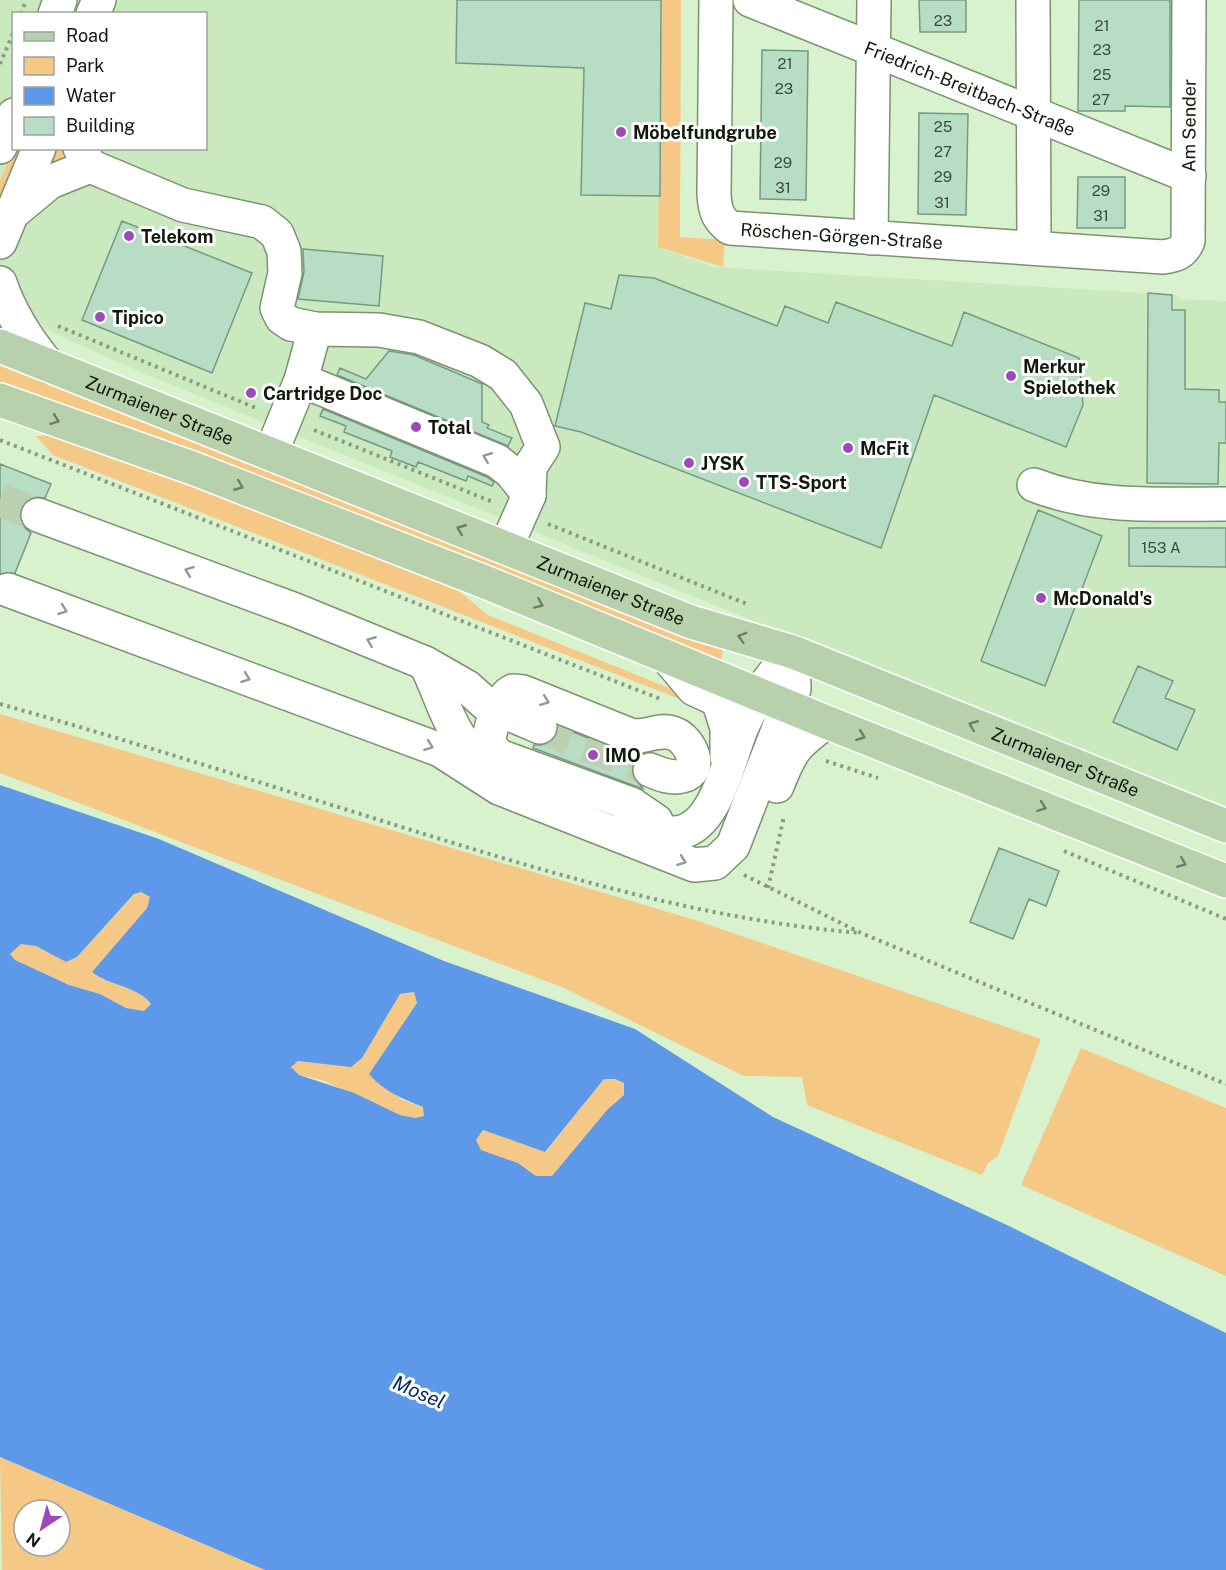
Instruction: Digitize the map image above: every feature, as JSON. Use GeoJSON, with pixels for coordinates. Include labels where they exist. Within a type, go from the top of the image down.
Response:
{"type":"FeatureCollection","features":[{"type":"Feature","properties":{"kind":"main road","name":"Zurmaiener Straße"},"geometry":{"type":"LineString","coordinates":[[0,346],[691,622],[793,652],[1226,826]]}},
{"type":"Feature","properties":{"kind":"main road"},"geometry":{"type":"LineString","coordinates":[[0,400],[195,469],[485,582],[826,723],[1226,881]]}},
{"type":"Feature","properties":{"kind":"street","name":"Röschen-Görgen-Straße"},"geometry":{"type":"LineString","coordinates":[[716,0],[715,211],[720,220],[730,228],[1164,257],[1176,255],[1184,250]]}},
{"type":"Feature","properties":{"kind":"street","name":"Friedrich-Breitbach-Straße"},"geometry":{"type":"LineString","coordinates":[[750,0],[1189,176]]}},
{"type":"Feature","properties":{"kind":"street"},"geometry":{"type":"LineString","coordinates":[[872,238],[874,0]]}},
{"type":"Feature","properties":{"kind":"street"},"geometry":{"type":"LineString","coordinates":[[1033,0],[1034,247]]}},
{"type":"Feature","properties":{"kind":"street","name":"Am Sender"},"geometry":{"type":"LineString","coordinates":[[1184,250],[1188,241],[1190,0]]}},
{"type":"Feature","properties":{"kind":"street"},"geometry":{"type":"LineString","coordinates":[[0,147],[12,120]]}},
{"type":"Feature","properties":{"kind":"street"},"geometry":{"type":"LineString","coordinates":[[6,229],[38,150]]}},
{"type":"Feature","properties":{"kind":"street"},"geometry":{"type":"LineString","coordinates":[[6,229],[50,182],[85,157],[183,205],[262,222],[277,234],[284,251],[285,273],[278,308],[282,318],[291,324],[315,328],[379,330],[419,337],[480,361],[503,375],[526,404],[543,447],[530,467],[525,504],[506,547]]}},
{"type":"Feature","properties":{"kind":"street"},"geometry":{"type":"LineString","coordinates":[[0,283],[8,307],[22,331],[49,366]]}},
{"type":"Feature","properties":{"kind":"street"},"geometry":{"type":"LineString","coordinates":[[271,453],[301,380],[315,328]]}},
{"type":"Feature","properties":{"kind":"street"},"geometry":{"type":"LineString","coordinates":[[301,380],[497,461],[511,472],[525,504]]}},
{"type":"Feature","properties":{"kind":"street"},"geometry":{"type":"LineString","coordinates":[[1034,485],[1050,491],[1117,504],[1226,504]]}},
{"type":"Feature","properties":{"kind":"street"},"geometry":{"type":"LineString","coordinates":[[38,515],[295,610],[425,663],[467,687],[486,704],[540,727]]}},
{"type":"Feature","properties":{"kind":"street"},"geometry":{"type":"LineString","coordinates":[[8,590],[440,750],[500,788],[684,862],[703,866],[715,863],[728,852],[743,844],[766,815],[789,754],[800,741],[826,723]]}},
{"type":"Feature","properties":{"kind":"street"},"geometry":{"type":"LineString","coordinates":[[728,852],[773,700],[771,674],[793,652]]}},
{"type":"Feature","properties":{"kind":"street"},"geometry":{"type":"LineString","coordinates":[[667,657],[694,689],[718,700],[727,728],[727,771]]}},
{"type":"Feature","properties":{"kind":"street"},"geometry":{"type":"LineString","coordinates":[[425,663],[456,732],[466,746],[487,763],[668,832],[690,829],[700,821],[710,808],[727,771],[742,728],[773,700]]}},
{"type":"Feature","properties":{"kind":"street"},"geometry":{"type":"LineString","coordinates":[[650,770],[676,777],[688,774],[692,770],[693,756],[685,740],[678,735],[662,731],[645,736],[630,735],[523,692],[507,694],[498,710],[489,738],[489,745],[499,756],[631,804],[646,812],[668,832]]}},
{"type":"Feature","properties":{"kind":"path"},"geometry":{"type":"LineString","coordinates":[[0,64],[12,36]]}},
{"type":"Feature","properties":{"kind":"path"},"geometry":{"type":"LineString","coordinates":[[49,321],[71,333],[285,419],[525,504],[748,604]]}},
{"type":"Feature","properties":{"kind":"path"},"geometry":{"type":"LineString","coordinates":[[0,440],[674,705]]}},
{"type":"Feature","properties":{"kind":"path"},"geometry":{"type":"LineString","coordinates":[[0,704],[526,865],[689,906],[782,925],[861,933]]}},
{"type":"Feature","properties":{"kind":"path"},"geometry":{"type":"LineString","coordinates":[[785,809],[768,888],[861,933],[1226,1084]]}},
{"type":"Feature","properties":{"kind":"shaded area"},"geometry":{"type":"Polygon","coordinates":[[[0,0],[668,0],[665,250],[714,267],[1178,295],[1180,299],[1226,301],[1226,812],[142,373],[45,329],[0,268],[0,0]]]}},
{"type":"Feature","properties":{"kind":"green space"},"geometry":{"type":"Polygon","coordinates":[[[661,0],[681,0],[680,237],[725,240],[723,267],[658,247],[661,0]]]}},
{"type":"Feature","properties":{"kind":"green space"},"geometry":{"type":"Polygon","coordinates":[[[12,150],[25,150],[0,210],[0,181],[12,150]]]}},
{"type":"Feature","properties":{"kind":"green space"},"geometry":{"type":"Polygon","coordinates":[[[51,150],[73,150],[80,159],[44,165],[51,150]]]}},
{"type":"Feature","properties":{"kind":"green space"},"geometry":{"type":"Polygon","coordinates":[[[0,361],[206,446],[723,650],[721,662],[243,470],[11,388],[0,383],[0,361]]]}},
{"type":"Feature","properties":{"kind":"green space"},"geometry":{"type":"Polygon","coordinates":[[[55,435],[98,449],[454,587],[488,615],[701,701],[708,710],[53,455],[36,436],[55,435]]]}},
{"type":"Feature","properties":{"kind":"green space"},"geometry":{"type":"Polygon","coordinates":[[[0,714],[695,920],[1041,1039],[998,1156],[988,1163],[982,1175],[807,1105],[802,1077],[744,1076],[564,988],[0,773],[0,714]]]}},
{"type":"Feature","properties":{"kind":"green space"},"geometry":{"type":"Polygon","coordinates":[[[140,892],[150,897],[147,908],[92,972],[145,998],[151,1004],[144,1011],[126,1008],[100,994],[69,985],[15,960],[10,954],[21,943],[36,946],[66,962],[77,957],[135,894],[140,892]]]}},
{"type":"Feature","properties":{"kind":"green space"},"geometry":{"type":"Polygon","coordinates":[[[415,992],[417,1003],[369,1074],[401,1099],[424,1108],[424,1116],[415,1118],[400,1115],[322,1080],[299,1075],[290,1067],[298,1061],[311,1062],[377,1033],[400,994],[415,992]]]}},
{"type":"Feature","properties":{"kind":"green space"},"geometry":{"type":"Polygon","coordinates":[[[1081,1048],[1226,1108],[1226,1276],[1021,1185],[1081,1048]]]}},
{"type":"Feature","properties":{"kind":"green space"},"geometry":{"type":"Polygon","coordinates":[[[604,1079],[615,1079],[624,1083],[624,1095],[607,1110],[552,1176],[536,1176],[518,1163],[481,1150],[475,1140],[483,1130],[546,1152],[604,1079]]]}},
{"type":"Feature","properties":{"kind":"green space"},"geometry":{"type":"Polygon","coordinates":[[[0,1457],[265,1570],[2,1570],[0,1457]]]}},
{"type":"Feature","properties":{"kind":"water","name":"Mosel"},"geometry":{"type":"Polygon","coordinates":[[[0,785],[159,839],[444,961],[635,1029],[773,1117],[1009,1226],[1226,1333],[1226,1570],[265,1570],[0,1457],[0,785]],[[141,892],[134,894],[77,957],[66,962],[36,946],[21,944],[10,954],[15,960],[69,985],[100,994],[126,1008],[144,1011],[151,1004],[139,993],[92,972],[147,908],[150,897],[141,892]],[[414,992],[400,994],[362,1058],[351,1067],[298,1061],[291,1067],[299,1075],[354,1093],[400,1115],[415,1118],[424,1116],[423,1107],[387,1090],[369,1074],[417,1003],[414,992]],[[604,1079],[545,1152],[483,1130],[476,1140],[481,1150],[518,1163],[536,1176],[552,1176],[607,1110],[624,1095],[624,1083],[615,1079],[604,1079]]]}},
{"type":"Feature","properties":{"kind":"building","name":"Möbelfundgrube"},"geometry":{"type":"Polygon","coordinates":[[[457,0],[661,0],[660,196],[581,195],[584,68],[456,63],[457,0]]]}},
{"type":"Feature","properties":{"kind":"building"},"geometry":{"type":"Polygon","coordinates":[[[919,0],[966,0],[966,32],[920,32],[919,0]]]}},
{"type":"Feature","properties":{"kind":"building"},"geometry":{"type":"Polygon","coordinates":[[[1079,0],[1170,0],[1170,107],[1125,106],[1125,111],[1078,111],[1079,0]]]}},
{"type":"Feature","properties":{"kind":"building"},"geometry":{"type":"Polygon","coordinates":[[[762,50],[808,51],[806,200],[760,199],[762,50]]]}},
{"type":"Feature","properties":{"kind":"building"},"geometry":{"type":"Polygon","coordinates":[[[919,113],[968,114],[966,215],[918,214],[919,113]]]}},
{"type":"Feature","properties":{"kind":"building"},"geometry":{"type":"Polygon","coordinates":[[[1078,177],[1125,177],[1125,228],[1077,228],[1078,177]]]}},
{"type":"Feature","properties":{"kind":"building"},"geometry":{"type":"Polygon","coordinates":[[[122,221],[252,273],[212,373],[82,320],[122,221]]]}},
{"type":"Feature","properties":{"kind":"building"},"geometry":{"type":"Polygon","coordinates":[[[303,249],[383,256],[379,306],[298,299],[304,272],[303,249]]]}},
{"type":"Feature","properties":{"kind":"building"},"geometry":{"type":"Polygon","coordinates":[[[619,275],[654,278],[777,326],[785,306],[828,323],[836,302],[952,346],[964,312],[1079,358],[1083,405],[1066,447],[934,395],[881,548],[581,432],[555,426],[585,303],[611,309],[619,275]]]}},
{"type":"Feature","properties":{"kind":"building"},"geometry":{"type":"Polygon","coordinates":[[[1148,293],[1172,295],[1172,310],[1185,310],[1185,389],[1219,390],[1219,402],[1226,402],[1226,443],[1219,443],[1218,484],[1147,483],[1148,293]]]}},
{"type":"Feature","properties":{"kind":"building"},"geometry":{"type":"Polygon","coordinates":[[[389,351],[414,355],[482,384],[482,422],[489,425],[487,428],[512,438],[508,446],[337,375],[340,368],[366,379],[389,351]]]}},
{"type":"Feature","properties":{"kind":"building"},"geometry":{"type":"Polygon","coordinates":[[[323,409],[487,477],[494,482],[492,486],[468,476],[466,481],[418,462],[416,467],[390,457],[392,451],[344,432],[346,426],[320,416],[323,409]]]}},
{"type":"Feature","properties":{"kind":"building"},"geometry":{"type":"Polygon","coordinates":[[[0,464],[51,484],[45,498],[34,497],[27,500],[21,508],[20,519],[31,533],[15,573],[0,574],[0,464]]]}},
{"type":"Feature","properties":{"kind":"building","name":"McDonald's"},"geometry":{"type":"Polygon","coordinates":[[[1038,510],[1102,536],[1045,686],[981,661],[1038,510]]]}},
{"type":"Feature","properties":{"kind":"building"},"geometry":{"type":"Polygon","coordinates":[[[1129,528],[1226,528],[1226,567],[1129,566],[1129,528]]]}},
{"type":"Feature","properties":{"kind":"building"},"geometry":{"type":"Polygon","coordinates":[[[1138,666],[1173,681],[1165,698],[1195,710],[1177,750],[1113,722],[1138,666]]]}},
{"type":"Feature","properties":{"kind":"building"},"geometry":{"type":"Polygon","coordinates":[[[558,726],[623,752],[640,754],[633,762],[631,772],[643,789],[533,748],[534,745],[552,742],[558,726]]]}},
{"type":"Feature","properties":{"kind":"building"},"geometry":{"type":"Polygon","coordinates":[[[999,848],[1059,871],[1046,906],[1029,899],[1013,939],[970,922],[999,848]]]}},
{"type":"Feature","properties":{"kind":"tunnel"},"geometry":{"type":"LineString","coordinates":[[0,500],[38,515]]}},
{"type":"Feature","properties":{"kind":"tunnel"},"geometry":{"type":"LineString","coordinates":[[540,727],[650,770]]}},
{"type":"Feature","properties":{"kind":"place","name":"Möbelfundgrube"},"geometry":{"type":"Point","coordinates":[621,132]}},
{"type":"Feature","properties":{"kind":"place","name":"Telekom"},"geometry":{"type":"Point","coordinates":[129,236]}},
{"type":"Feature","properties":{"kind":"place","name":"Tipico"},"geometry":{"type":"Point","coordinates":[100,317]}},
{"type":"Feature","properties":{"kind":"place","name":"Merkur Spielothek"},"geometry":{"type":"Point","coordinates":[1011,376]}},
{"type":"Feature","properties":{"kind":"place","name":"Cartridge Doc"},"geometry":{"type":"Point","coordinates":[251,393]}},
{"type":"Feature","properties":{"kind":"place","name":"Total"},"geometry":{"type":"Point","coordinates":[416,427]}},
{"type":"Feature","properties":{"kind":"place","name":"McFit"},"geometry":{"type":"Point","coordinates":[848,448]}},
{"type":"Feature","properties":{"kind":"place","name":"JYSK"},"geometry":{"type":"Point","coordinates":[689,463]}},
{"type":"Feature","properties":{"kind":"place","name":"TTS-Sport"},"geometry":{"type":"Point","coordinates":[744,482]}},
{"type":"Feature","properties":{"kind":"place","name":"McDonald's"},"geometry":{"type":"Point","coordinates":[1041,598]}},
{"type":"Feature","properties":{"kind":"place","name":"IMO"},"geometry":{"type":"Point","coordinates":[593,755]}}]}
